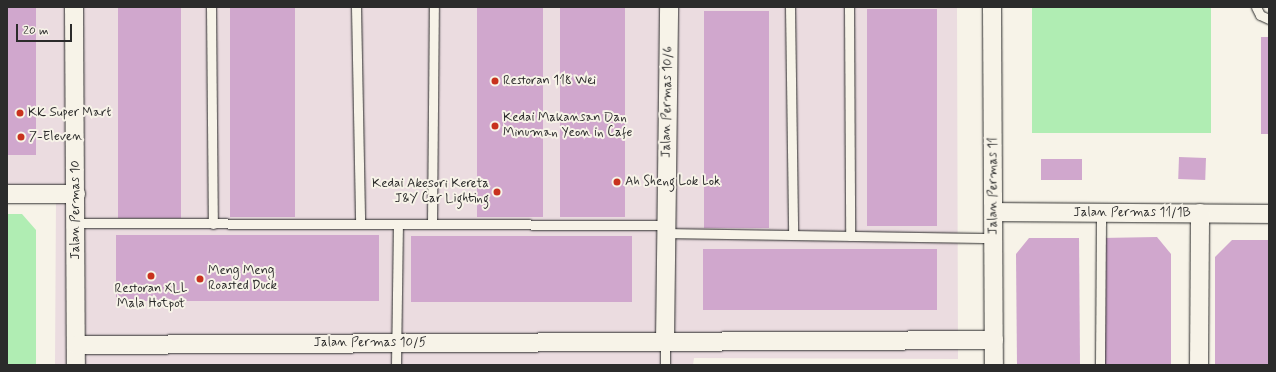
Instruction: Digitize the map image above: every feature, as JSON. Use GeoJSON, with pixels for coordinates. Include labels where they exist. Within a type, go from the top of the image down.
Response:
{"type":"FeatureCollection","features":[{"type":"Feature","properties":{"kind":"street","name":"Jalan Permas 10"},"geometry":{"type":"LineString","coordinates":[[74,7],[76,365]]}},
{"type":"Feature","properties":{"kind":"street","name":"Jalan Permas 10/6"},"geometry":{"type":"LineString","coordinates":[[665,342],[669,7]]}},
{"type":"Feature","properties":{"kind":"street","name":"Jalan Permas 11"},"geometry":{"type":"LineString","coordinates":[[992,7],[995,212],[994,365]]}},
{"type":"Feature","properties":{"kind":"street"},"geometry":{"type":"LineString","coordinates":[[7,194],[76,194]]}},
{"type":"Feature","properties":{"kind":"street","name":"Jalan Permas 11/1B"},"geometry":{"type":"LineString","coordinates":[[995,212],[1269,214]]}},
{"type":"Feature","properties":{"kind":"street"},"geometry":{"type":"LineString","coordinates":[[1199,365],[1200,213]]}},
{"type":"Feature","properties":{"kind":"street","name":"Jalan Permas 10/5"},"geometry":{"type":"LineString","coordinates":[[76,345],[994,340]]}},
{"type":"Feature","properties":{"kind":"lane"},"geometry":{"type":"LineString","coordinates":[[211,7],[214,224]]}},
{"type":"Feature","properties":{"kind":"lane"},"geometry":{"type":"LineString","coordinates":[[356,7],[360,224]]}},
{"type":"Feature","properties":{"kind":"lane"},"geometry":{"type":"LineString","coordinates":[[432,224],[434,7]]}},
{"type":"Feature","properties":{"kind":"lane"},"geometry":{"type":"LineString","coordinates":[[790,7],[793,235]]}},
{"type":"Feature","properties":{"kind":"lane"},"geometry":{"type":"LineString","coordinates":[[849,7],[850,236]]}},
{"type":"Feature","properties":{"kind":"lane"},"geometry":{"type":"LineString","coordinates":[[1256,7],[1260,15],[1269,19]]}},
{"type":"Feature","properties":{"kind":"lane"},"geometry":{"type":"LineString","coordinates":[[1100,365],[1101,212]]}},
{"type":"Feature","properties":{"kind":"lane"},"geometry":{"type":"LineString","coordinates":[[76,223],[432,224],[667,229],[793,235],[994,238]]}},
{"type":"Feature","properties":{"kind":"lane"},"geometry":{"type":"LineString","coordinates":[[396,365],[398,224]]}},
{"type":"Feature","properties":{"kind":"lane"},"geometry":{"type":"LineString","coordinates":[[665,342],[665,365]]}},
{"type":"Feature","properties":{"kind":"shaded area"},"geometry":{"type":"Polygon","coordinates":[[[7,7],[957,7],[958,359],[694,358],[693,365],[55,365],[56,197],[7,196],[7,7]]]}},
{"type":"Feature","properties":{"kind":"green space"},"geometry":{"type":"Polygon","coordinates":[[[1032,7],[1211,7],[1211,133],[1032,133],[1032,7]]]}},
{"type":"Feature","properties":{"kind":"green space"},"geometry":{"type":"Polygon","coordinates":[[[7,214],[22,214],[36,230],[36,365],[7,365],[7,214]]]}},
{"type":"Feature","properties":{"kind":"building"},"geometry":{"type":"Polygon","coordinates":[[[7,7],[36,7],[36,155],[7,155],[7,7]]]}},
{"type":"Feature","properties":{"kind":"building"},"geometry":{"type":"Polygon","coordinates":[[[118,7],[181,7],[181,218],[118,218],[118,7]]]}},
{"type":"Feature","properties":{"kind":"building"},"geometry":{"type":"Polygon","coordinates":[[[230,7],[295,7],[295,217],[230,217],[230,7]]]}},
{"type":"Feature","properties":{"kind":"building"},"geometry":{"type":"Polygon","coordinates":[[[477,7],[543,7],[543,217],[477,217],[477,7]]]}},
{"type":"Feature","properties":{"kind":"building"},"geometry":{"type":"Polygon","coordinates":[[[560,7],[625,7],[625,217],[560,217],[560,7]]]}},
{"type":"Feature","properties":{"kind":"building"},"geometry":{"type":"Polygon","coordinates":[[[867,9],[937,9],[937,226],[867,226],[867,9]]]}},
{"type":"Feature","properties":{"kind":"building"},"geometry":{"type":"Polygon","coordinates":[[[704,11],[769,11],[769,228],[704,228],[704,11]]]}},
{"type":"Feature","properties":{"kind":"building"},"geometry":{"type":"Polygon","coordinates":[[[1261,37],[1269,37],[1269,134],[1261,134],[1261,37]]]}},
{"type":"Feature","properties":{"kind":"building"},"geometry":{"type":"Polygon","coordinates":[[[1179,157],[1206,158],[1205,180],[1178,179],[1179,157]]]}},
{"type":"Feature","properties":{"kind":"building"},"geometry":{"type":"Polygon","coordinates":[[[1041,159],[1082,159],[1082,180],[1041,180],[1041,159]]]}},
{"type":"Feature","properties":{"kind":"building"},"geometry":{"type":"Polygon","coordinates":[[[116,235],[379,235],[379,301],[116,301],[116,235]]]}},
{"type":"Feature","properties":{"kind":"building"},"geometry":{"type":"Polygon","coordinates":[[[411,236],[632,236],[632,302],[411,302],[411,236]]]}},
{"type":"Feature","properties":{"kind":"building"},"geometry":{"type":"Polygon","coordinates":[[[1157,237],[1171,254],[1171,365],[1102,365],[1101,238],[1157,237]]]}},
{"type":"Feature","properties":{"kind":"building"},"geometry":{"type":"Polygon","coordinates":[[[1029,238],[1079,238],[1080,365],[1017,365],[1016,254],[1029,238]]]}},
{"type":"Feature","properties":{"kind":"building"},"geometry":{"type":"Polygon","coordinates":[[[1232,240],[1269,240],[1269,365],[1215,365],[1215,257],[1232,240]]]}},
{"type":"Feature","properties":{"kind":"building"},"geometry":{"type":"Polygon","coordinates":[[[703,249],[937,249],[937,310],[703,310],[703,249]]]}},
{"type":"Feature","properties":{"kind":"place","name":"Restoran 118 Wei"},"geometry":{"type":"Point","coordinates":[495,81]}},
{"type":"Feature","properties":{"kind":"place","name":"KK Super Mart"},"geometry":{"type":"Point","coordinates":[20,113]}},
{"type":"Feature","properties":{"kind":"place","name":"Kedai Makansan Dan Minuman Yeon in Cafe"},"geometry":{"type":"Point","coordinates":[495,126]}},
{"type":"Feature","properties":{"kind":"place","name":"7-Eleven"},"geometry":{"type":"Point","coordinates":[21,137]}},
{"type":"Feature","properties":{"kind":"place","name":"Ah Sheng Lok Lok"},"geometry":{"type":"Point","coordinates":[617,182]}},
{"type":"Feature","properties":{"kind":"place","name":"Kedai Akesori Kereta J&Y Car Lighting"},"geometry":{"type":"Point","coordinates":[497,192]}},
{"type":"Feature","properties":{"kind":"place","name":"Restoran XLL Mala Hotpot"},"geometry":{"type":"Point","coordinates":[151,276]}},
{"type":"Feature","properties":{"kind":"place","name":"Meng Meng Roasted Duck"},"geometry":{"type":"Point","coordinates":[200,279]}}]}
